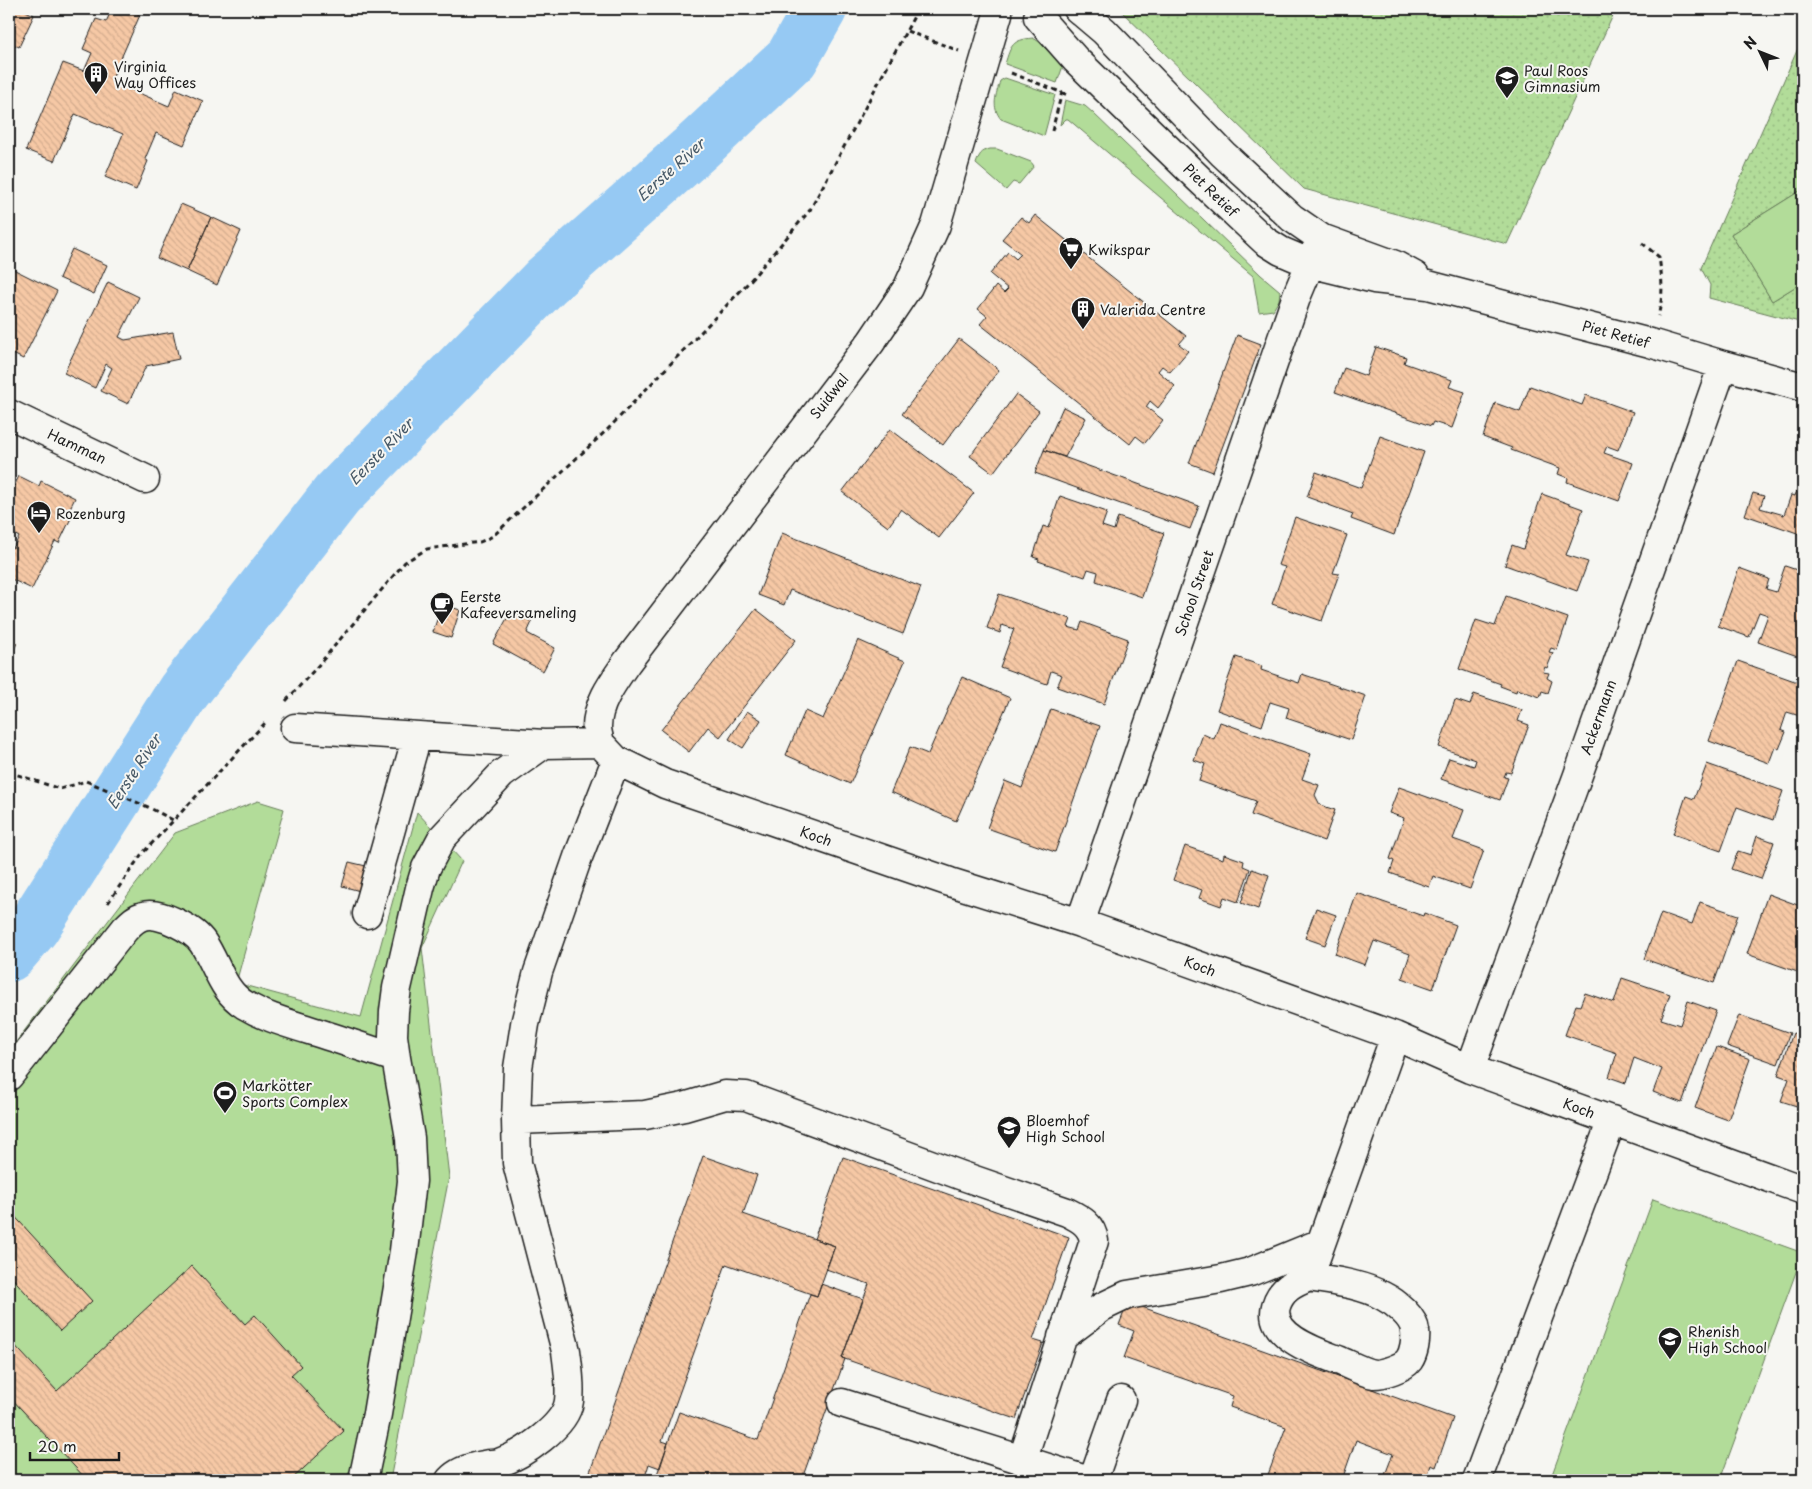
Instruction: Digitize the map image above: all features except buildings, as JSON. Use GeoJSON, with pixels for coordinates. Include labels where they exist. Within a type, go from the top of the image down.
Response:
{"type":"FeatureCollection","features":[{"type":"Feature","properties":{"kind":"street","name":"Piet Retief"},"geometry":{"type":"LineString","coordinates":[[1078,9],[1104,32],[1244,173],[1292,218],[1321,238],[1394,266],[1428,285]]}},
{"type":"Feature","properties":{"kind":"street"},"geometry":{"type":"LineString","coordinates":[[996,11],[1011,20],[1024,21],[1043,13]]}},
{"type":"Feature","properties":{"kind":"street","name":"Suidwal"},"geometry":{"type":"LineString","coordinates":[[608,751],[597,727],[600,712],[610,688],[618,675],[871,342],[908,287],[936,225],[996,11]]}},
{"type":"Feature","properties":{"kind":"street","name":"Piet Retief"},"geometry":{"type":"LineString","coordinates":[[1043,13],[1076,60],[1250,227],[1273,246],[1309,263],[1374,278],[1428,285],[1650,343],[1803,387]]}},
{"type":"Feature","properties":{"kind":"street","name":"School Street"},"geometry":{"type":"LineString","coordinates":[[1080,923],[1285,330],[1309,263],[1321,238]]}},
{"type":"Feature","properties":{"kind":"street","name":"Ackermann"},"geometry":{"type":"LineString","coordinates":[[1470,1069],[1581,765],[1723,365]]}},
{"type":"Feature","properties":{"kind":"street","name":"Hamman"},"geometry":{"type":"LineString","coordinates":[[9,414],[145,479]]}},
{"type":"Feature","properties":{"kind":"street"},"geometry":{"type":"LineString","coordinates":[[283,722],[417,736],[544,744],[608,751],[578,857],[538,972],[525,1024],[518,1068],[517,1163],[566,1351],[569,1403],[561,1420],[542,1440],[500,1472],[483,1465],[463,1471],[450,1480]]}},
{"type":"Feature","properties":{"kind":"street"},"geometry":{"type":"LineString","coordinates":[[367,914],[417,736]]}},
{"type":"Feature","properties":{"kind":"street"},"geometry":{"type":"LineString","coordinates":[[363,1480],[378,1406],[404,1251],[412,1181],[410,1138],[396,1058],[394,1012],[420,888],[426,868],[442,838],[450,828],[502,774],[544,744]]}},
{"type":"Feature","properties":{"kind":"street","name":"Koch"},"geometry":{"type":"LineString","coordinates":[[608,751],[674,787],[940,879],[1080,923],[1395,1036],[1470,1069],[1803,1190]]}},
{"type":"Feature","properties":{"kind":"street"},"geometry":{"type":"LineString","coordinates":[[9,1076],[125,930],[136,919],[152,914],[196,934],[227,989],[243,1004],[273,1018],[396,1058]]}},
{"type":"Feature","properties":{"kind":"street"},"geometry":{"type":"LineString","coordinates":[[1309,1277],[1363,1289],[1383,1296],[1397,1306],[1410,1318],[1416,1330],[1415,1345],[1408,1361],[1390,1372],[1373,1374],[1320,1353],[1294,1340],[1280,1329],[1274,1315],[1278,1300],[1290,1285],[1309,1277],[1395,1036]]}},
{"type":"Feature","properties":{"kind":"street"},"geometry":{"type":"LineString","coordinates":[[516,1120],[645,1115],[684,1107],[725,1095],[746,1096],[1080,1218],[1093,1233],[1094,1241],[1022,1461]]}},
{"type":"Feature","properties":{"kind":"street"},"geometry":{"type":"LineString","coordinates":[[1477,1480],[1612,1120]]}},
{"type":"Feature","properties":{"kind":"street"},"geometry":{"type":"LineString","coordinates":[[1062,1337],[1102,1307],[1127,1295],[1221,1279],[1250,1272],[1321,1243]]}},
{"type":"Feature","properties":{"kind":"street"},"geometry":{"type":"LineString","coordinates":[[1093,1480],[1121,1400]]}},
{"type":"Feature","properties":{"kind":"street"},"geometry":{"type":"LineString","coordinates":[[842,1403],[1086,1480]]}},
{"type":"Feature","properties":{"kind":"path"},"geometry":{"type":"LineString","coordinates":[[284,703],[405,562],[428,549],[480,542],[493,536],[608,429],[750,282],[810,210],[918,9]]}},
{"type":"Feature","properties":{"kind":"path"},"geometry":{"type":"LineString","coordinates":[[907,31],[960,52]]}},
{"type":"Feature","properties":{"kind":"path"},"geometry":{"type":"LineString","coordinates":[[1052,131],[1064,85]]}},
{"type":"Feature","properties":{"kind":"path"},"geometry":{"type":"LineString","coordinates":[[1642,243],[1660,257],[1663,286],[1661,304],[1650,343]]}},
{"type":"Feature","properties":{"kind":"path"},"geometry":{"type":"LineString","coordinates":[[9,772],[60,789],[86,781],[148,806],[173,820],[283,722]]}},
{"type":"Feature","properties":{"kind":"green space"},"geometry":{"type":"Polygon","coordinates":[[[1119,9],[1616,9],[1507,244],[1304,189],[1119,9]]]}},
{"type":"Feature","properties":{"kind":"green space"},"geometry":{"type":"Polygon","coordinates":[[[1803,37],[1803,189],[1731,234],[1772,301],[1803,282],[1803,323],[1709,298],[1710,285],[1701,268],[1803,37]]]}},
{"type":"Feature","properties":{"kind":"green space"},"geometry":{"type":"Polygon","coordinates":[[[1033,38],[1063,66],[1057,83],[1005,64],[1011,48],[1016,42],[1033,38]]]}},
{"type":"Feature","properties":{"kind":"green space"},"geometry":{"type":"Polygon","coordinates":[[[1005,78],[1055,95],[1044,136],[1001,119],[995,105],[1000,81],[1005,78]]]}},
{"type":"Feature","properties":{"kind":"green space"},"geometry":{"type":"Polygon","coordinates":[[[1065,100],[1085,106],[1093,113],[1261,275],[1280,291],[1279,300],[1273,310],[1259,312],[1253,276],[1068,119],[1060,125],[1065,100]]]}},
{"type":"Feature","properties":{"kind":"green space"},"geometry":{"type":"Polygon","coordinates":[[[990,149],[997,149],[1031,162],[1034,166],[1019,184],[1013,182],[1006,190],[976,164],[981,154],[990,149]]]}},
{"type":"Feature","properties":{"kind":"green space"},"geometry":{"type":"Polygon","coordinates":[[[1803,189],[1803,282],[1772,301],[1731,234],[1803,189]]]}},
{"type":"Feature","properties":{"kind":"green space","name":"Markötter Sports Complex"},"geometry":{"type":"Polygon","coordinates":[[[258,801],[284,809],[236,983],[361,1017],[417,812],[462,861],[422,948],[449,1177],[390,1480],[9,1480],[9,1051],[175,833],[258,801]]]}},
{"type":"Feature","properties":{"kind":"green space","name":"Rhenish High School"},"geometry":{"type":"Polygon","coordinates":[[[1653,1199],[1803,1253],[1720,1480],[1550,1480],[1653,1199]]]}},
{"type":"Feature","properties":{"kind":"waterway","name":"Eerste River"},"geometry":{"type":"LineString","coordinates":[[9,955],[33,927],[184,691],[337,495],[546,281],[699,145],[792,58],[820,9]]}},
{"type":"Feature","properties":{"kind":"place","name":"Virginia Way Offices"},"geometry":{"type":"Point","coordinates":[96,95]}},
{"type":"Feature","properties":{"kind":"place","name":"Paul Roos Gimnasium"},"geometry":{"type":"Point","coordinates":[1507,99]}},
{"type":"Feature","properties":{"kind":"place","name":"Kwikspar"},"geometry":{"type":"Point","coordinates":[1071,270]}},
{"type":"Feature","properties":{"kind":"place","name":"Valerida Centre"},"geometry":{"type":"Point","coordinates":[1083,330]}},
{"type":"Feature","properties":{"kind":"place","name":"Rozenburg"},"geometry":{"type":"Point","coordinates":[39,534]}},
{"type":"Feature","properties":{"kind":"place","name":"Eerste Kafeeversameling"},"geometry":{"type":"Point","coordinates":[442,625]}},
{"type":"Feature","properties":{"kind":"place","name":"Markötter Sports Complex"},"geometry":{"type":"Point","coordinates":[225,1114]}},
{"type":"Feature","properties":{"kind":"place","name":"Bloemhof High School"},"geometry":{"type":"Point","coordinates":[1009,1149]}},
{"type":"Feature","properties":{"kind":"place","name":"Rhenish High School"},"geometry":{"type":"Point","coordinates":[1670,1360]}}]}
